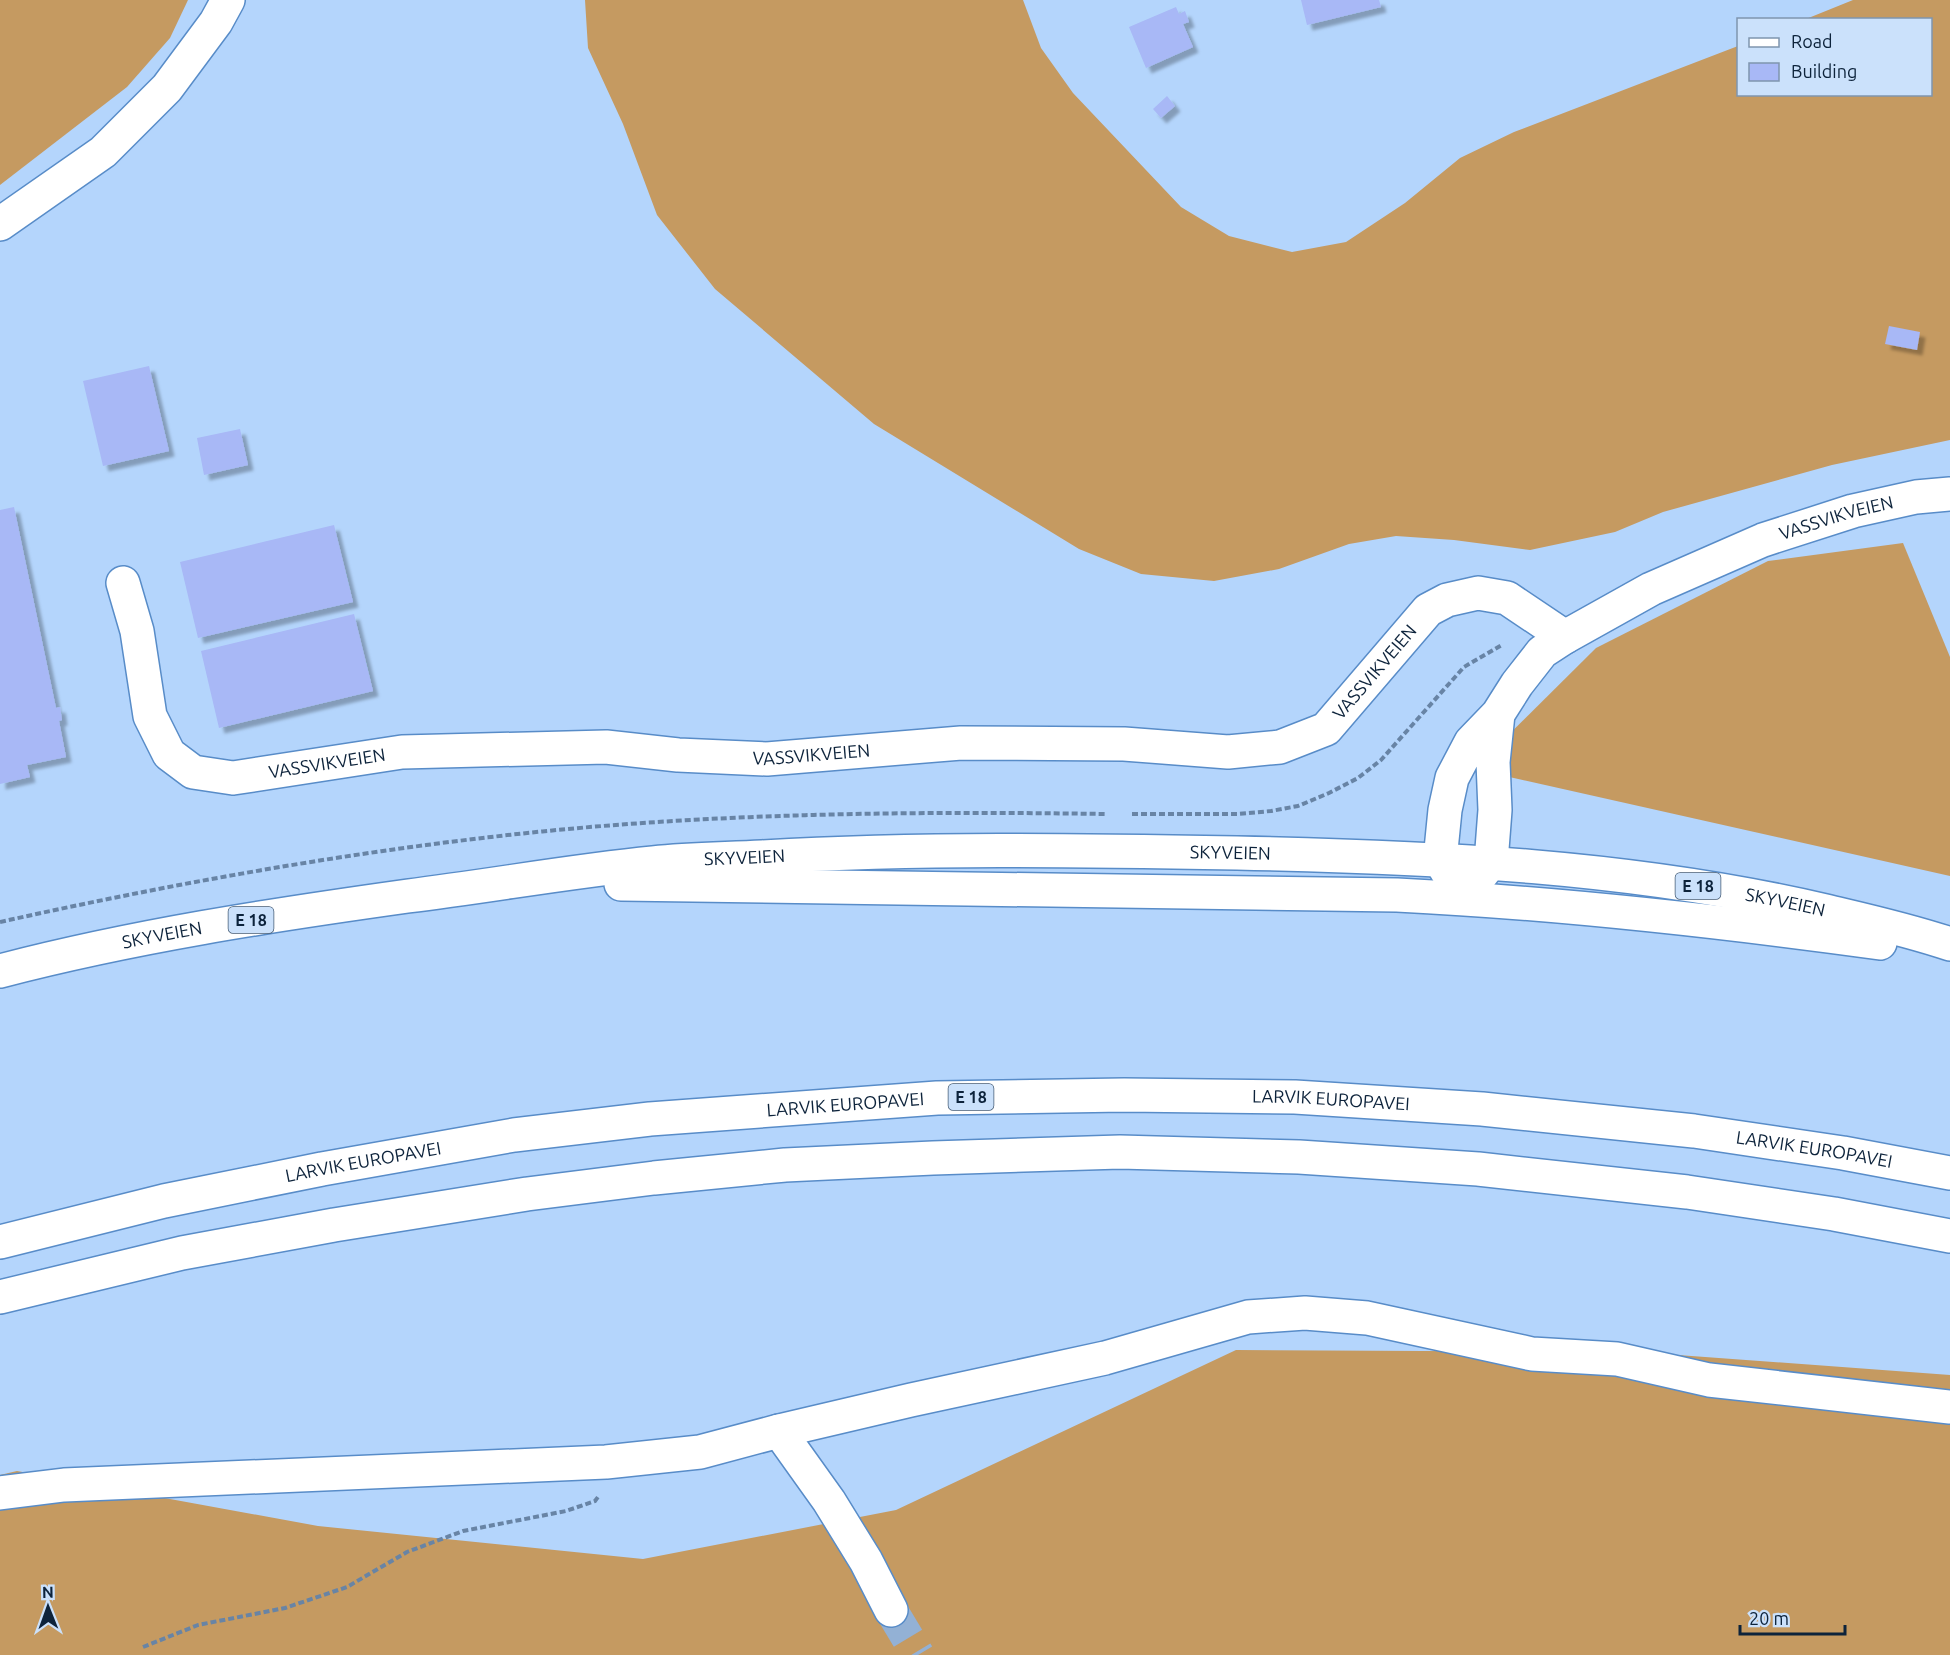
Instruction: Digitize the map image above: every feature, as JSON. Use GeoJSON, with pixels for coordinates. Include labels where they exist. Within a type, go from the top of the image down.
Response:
{"type":"FeatureCollection","features":[{"type":"Feature","properties":{"kind":"main road"},"geometry":{"type":"LineString","coordinates":[[0,224],[103,152],[168,88],[216,22],[228,0]]}},
{"type":"Feature","properties":{"kind":"main road","name":"VASSVIKVEIEN"},"geometry":{"type":"LineString","coordinates":[[1440,860],[1445,810],[1452,778],[1471,742],[1498,714],[1542,652],[1651,589],[1763,540],[1853,511],[1916,497],[1950,494]]}},
{"type":"Feature","properties":{"kind":"main road","name":"VASSVIKVEIEN"},"geometry":{"type":"LineString","coordinates":[[123,583],[136,631],[150,716],[169,754],[193,772],[233,778],[402,752],[606,747],[678,755],[767,759],[962,743],[1124,744],[1228,752],[1280,747],[1326,729],[1428,610],[1447,600],[1478,593],[1507,598],[1565,637]]}},
{"type":"Feature","properties":{"kind":"main road","name":"VASSVIKVEIEN"},"geometry":{"type":"LineString","coordinates":[[1491,862],[1495,810],[1493,762],[1498,714]]}},
{"type":"Feature","properties":{"kind":"main road","name":"SKYVEIEN"},"geometry":{"type":"LineString","coordinates":[[0,971],[152,937],[301,911],[656,862],[828,853],[1064,850],[1341,855],[1491,862],[1728,890],[1912,931],[1950,944]]}},
{"type":"Feature","properties":{"kind":"main road"},"geometry":{"type":"LineString","coordinates":[[1440,860],[1463,898],[1491,862]]}},
{"type":"Feature","properties":{"kind":"main road","name":"SKYVEIEN"},"geometry":{"type":"LineString","coordinates":[[505,884],[584,882],[1463,898],[1671,916],[1950,954]]}},
{"type":"Feature","properties":{"kind":"main road","name":"LARVIK EUROPAVEI"},"geometry":{"type":"LineString","coordinates":[[0,1242],[164,1201],[322,1169],[514,1135],[650,1119],[937,1098],[1124,1095],[1295,1097],[1482,1108],[1694,1131],[1843,1153],[1950,1173]]}},
{"type":"Feature","properties":{"kind":"main road"},"geometry":{"type":"LineString","coordinates":[[0,1297],[182,1253],[334,1225],[527,1194],[785,1165],[957,1157],[1120,1152],[1299,1157],[1478,1169],[1687,1192],[1834,1214],[1950,1236]]}},
{"type":"Feature","properties":{"kind":"main road"},"geometry":{"type":"LineString","coordinates":[[0,1493],[64,1485],[606,1462],[699,1452],[779,1431],[1106,1358],[1248,1317],[1305,1313],[1367,1318],[1532,1354],[1617,1359],[1709,1380],[1950,1407]]}},
{"type":"Feature","properties":{"kind":"main road"},"geometry":{"type":"LineString","coordinates":[[779,1431],[829,1501],[866,1561],[891,1610]]}},
{"type":"Feature","properties":{"kind":"path"},"geometry":{"type":"LineString","coordinates":[[1123,814],[1238,814],[1298,807],[1358,778],[1381,760],[1464,667],[1506,643]]}},
{"type":"Feature","properties":{"kind":"path"},"geometry":{"type":"LineString","coordinates":[[0,922],[108,898],[301,863],[493,837],[646,824],[808,816],[960,812],[1111,814]]}},
{"type":"Feature","properties":{"kind":"path"},"geometry":{"type":"LineString","coordinates":[[143,1647],[198,1625],[285,1608],[347,1587],[407,1552],[463,1531],[566,1511],[595,1502],[604,1488],[606,1462]]}},
{"type":"Feature","properties":{"kind":"shaded area"},"geometry":{"type":"Polygon","coordinates":[[[0,0],[188,0],[170,38],[127,87],[0,185],[0,0]]]}},
{"type":"Feature","properties":{"kind":"shaded area"},"geometry":{"type":"Polygon","coordinates":[[[585,0],[1023,0],[1041,48],[1073,93],[1181,207],[1229,236],[1292,252],[1346,242],[1405,203],[1460,158],[1514,132],[1737,46],[1737,96],[1932,96],[1932,18],[1808,18],[1853,0],[1950,0],[1950,440],[1832,465],[1663,512],[1615,532],[1530,550],[1454,540],[1396,536],[1349,544],[1279,569],[1214,581],[1141,574],[1079,549],[874,424],[715,289],[657,215],[623,124],[588,48],[585,0]]]}},
{"type":"Feature","properties":{"kind":"shaded area"},"geometry":{"type":"Polygon","coordinates":[[[1903,543],[1950,657],[1950,876],[1474,769],[1596,648],[1768,561],[1903,543]]]}},
{"type":"Feature","properties":{"kind":"shaded area"},"geometry":{"type":"Polygon","coordinates":[[[1236,1350],[1637,1352],[1950,1375],[1950,1655],[0,1655],[0,1475],[17,1471],[318,1526],[643,1559],[896,1510],[1236,1350]]]}},
{"type":"Feature","properties":{"kind":"building"},"geometry":{"type":"Polygon","coordinates":[[[1301,0],[1379,0],[1381,7],[1307,25],[1301,0]]]}},
{"type":"Feature","properties":{"kind":"building"},"geometry":{"type":"Polygon","coordinates":[[[1176,7],[1179,14],[1185,11],[1189,22],[1183,24],[1193,47],[1146,68],[1129,27],[1176,7]]]}},
{"type":"Feature","properties":{"kind":"building"},"geometry":{"type":"Polygon","coordinates":[[[1167,96],[1175,106],[1161,118],[1153,109],[1167,96]]]}},
{"type":"Feature","properties":{"kind":"building"},"geometry":{"type":"Polygon","coordinates":[[[1889,326],[1920,332],[1917,350],[1885,344],[1889,326]]]}},
{"type":"Feature","properties":{"kind":"building"},"geometry":{"type":"Polygon","coordinates":[[[149,366],[169,451],[103,466],[83,381],[149,366]]]}},
{"type":"Feature","properties":{"kind":"building"},"geometry":{"type":"Polygon","coordinates":[[[240,429],[248,465],[204,475],[197,438],[240,429]]]}},
{"type":"Feature","properties":{"kind":"building"},"geometry":{"type":"Polygon","coordinates":[[[14,507],[56,708],[60,707],[62,720],[59,721],[66,757],[27,765],[30,777],[0,784],[0,510],[14,507]]]}},
{"type":"Feature","properties":{"kind":"building"},"geometry":{"type":"Polygon","coordinates":[[[334,525],[353,602],[198,638],[180,562],[334,525]]]}},
{"type":"Feature","properties":{"kind":"building"},"geometry":{"type":"Polygon","coordinates":[[[354,614],[373,691],[219,728],[201,651],[354,614]]]}},
{"type":"Feature","properties":{"kind":"tunnel"},"geometry":{"type":"LineString","coordinates":[[891,1610],[918,1655]]}}]}
